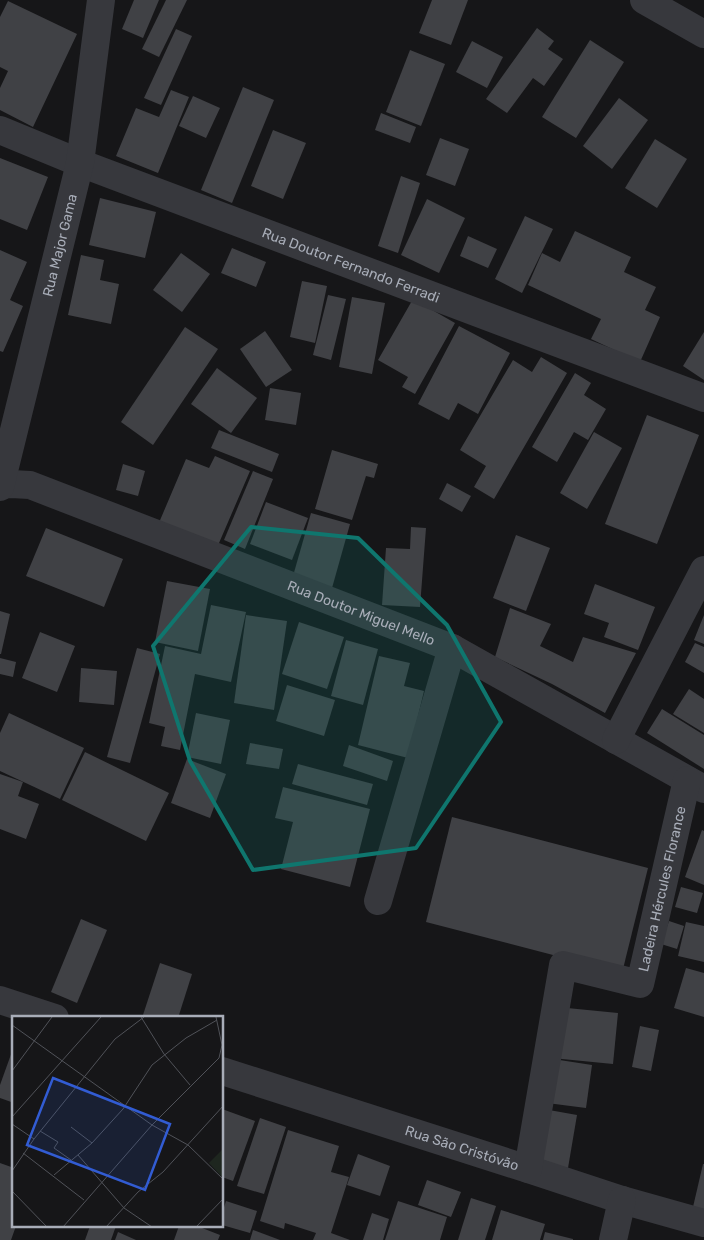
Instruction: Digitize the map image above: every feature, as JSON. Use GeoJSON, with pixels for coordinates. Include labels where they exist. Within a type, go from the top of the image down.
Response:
{"type":"FeatureCollection","features":[{"type":"Feature","properties":{"kind":"street","name":"Rua Major Gama"},"geometry":{"type":"LineString","coordinates":[[0,486],[80,163],[102,0]]}},
{"type":"Feature","properties":{"kind":"street"},"geometry":{"type":"LineString","coordinates":[[644,0],[704,34]]}},
{"type":"Feature","properties":{"kind":"street","name":"Rua Doutor Fernando Ferradi"},"geometry":{"type":"LineString","coordinates":[[0,130],[80,163],[704,398]]}},
{"type":"Feature","properties":{"kind":"street","name":"Rua Doutor Miguel Mello"},"geometry":{"type":"LineString","coordinates":[[0,486],[11,484],[30,485],[452,648],[696,784]]}},
{"type":"Feature","properties":{"kind":"street"},"geometry":{"type":"LineString","coordinates":[[616,740],[704,570]]}},
{"type":"Feature","properties":{"kind":"street"},"geometry":{"type":"LineString","coordinates":[[378,901],[452,648]]}},
{"type":"Feature","properties":{"kind":"street","name":"Ladeira Hércules Florance"},"geometry":{"type":"LineString","coordinates":[[528,1168],[563,966],[640,984],[696,784]]}},
{"type":"Feature","properties":{"kind":"street"},"geometry":{"type":"LineString","coordinates":[[0,1000],[49,1016]]}},
{"type":"Feature","properties":{"kind":"street","name":"Rua São Cristóvão"},"geometry":{"type":"LineString","coordinates":[[224,1072],[528,1168],[622,1200],[704,1223]]}},
{"type":"Feature","properties":{"kind":"street"},"geometry":{"type":"LineString","coordinates":[[613,1240],[622,1200]]}},
{"type":"Feature","properties":{"kind":"highlighted area"},"geometry":{"type":"Polygon","coordinates":[[[251,527],[358,538],[447,625],[501,722],[416,848],[253,870],[190,761],[153,646],[251,527]]]}},
{"type":"Feature","properties":{"kind":"building"},"geometry":{"type":"Polygon","coordinates":[[[134,0],[159,0],[143,38],[122,29],[134,0]]]}},
{"type":"Feature","properties":{"kind":"building"},"geometry":{"type":"Polygon","coordinates":[[[166,0],[187,0],[159,57],[142,49],[166,0]]]}},
{"type":"Feature","properties":{"kind":"building"},"geometry":{"type":"Polygon","coordinates":[[[432,0],[468,0],[451,45],[419,33],[432,0]]]}},
{"type":"Feature","properties":{"kind":"building"},"geometry":{"type":"Polygon","coordinates":[[[8,1],[77,34],[33,127],[0,110],[0,88],[8,71],[0,67],[0,17],[8,1]]]}},
{"type":"Feature","properties":{"kind":"building"},"geometry":{"type":"Polygon","coordinates":[[[537,28],[554,41],[548,49],[563,59],[544,86],[533,78],[507,113],[486,99],[537,28]]]}},
{"type":"Feature","properties":{"kind":"building"},"geometry":{"type":"Polygon","coordinates":[[[176,29],[192,36],[161,105],[144,98],[176,29]]]}},
{"type":"Feature","properties":{"kind":"building"},"geometry":{"type":"Polygon","coordinates":[[[590,40],[624,62],[576,138],[542,117],[590,40]]]}},
{"type":"Feature","properties":{"kind":"building"},"geometry":{"type":"Polygon","coordinates":[[[472,41],[503,57],[487,88],[456,72],[472,41]]]}},
{"type":"Feature","properties":{"kind":"building"},"geometry":{"type":"Polygon","coordinates":[[[410,50],[445,64],[421,126],[386,112],[410,50]]]}},
{"type":"Feature","properties":{"kind":"building"},"geometry":{"type":"Polygon","coordinates":[[[243,87],[274,100],[232,203],[201,190],[243,87]]]}},
{"type":"Feature","properties":{"kind":"building"},"geometry":{"type":"Polygon","coordinates":[[[171,90],[189,97],[158,173],[116,156],[136,108],[159,117],[171,90]]]}},
{"type":"Feature","properties":{"kind":"building"},"geometry":{"type":"Polygon","coordinates":[[[193,96],[220,108],[206,138],[179,126],[193,96]]]}},
{"type":"Feature","properties":{"kind":"building"},"geometry":{"type":"Polygon","coordinates":[[[619,98],[648,120],[612,169],[583,146],[619,98]]]}},
{"type":"Feature","properties":{"kind":"building"},"geometry":{"type":"Polygon","coordinates":[[[381,113],[416,127],[410,143],[375,130],[381,113]]]}},
{"type":"Feature","properties":{"kind":"building"},"geometry":{"type":"Polygon","coordinates":[[[273,130],[306,143],[283,199],[251,186],[273,130]]]}},
{"type":"Feature","properties":{"kind":"building"},"geometry":{"type":"Polygon","coordinates":[[[440,138],[469,149],[455,186],[426,175],[440,138]]]}},
{"type":"Feature","properties":{"kind":"building"},"geometry":{"type":"Polygon","coordinates":[[[655,139],[687,159],[657,208],[625,188],[655,139]]]}},
{"type":"Feature","properties":{"kind":"building"},"geometry":{"type":"Polygon","coordinates":[[[0,158],[48,177],[27,230],[0,219],[0,158]]]}},
{"type":"Feature","properties":{"kind":"building"},"geometry":{"type":"Polygon","coordinates":[[[401,176],[420,183],[398,253],[378,246],[401,176]]]}},
{"type":"Feature","properties":{"kind":"building"},"geometry":{"type":"Polygon","coordinates":[[[100,198],[156,212],[145,258],[89,245],[100,198]]]}},
{"type":"Feature","properties":{"kind":"building"},"geometry":{"type":"Polygon","coordinates":[[[427,199],[465,218],[439,273],[401,255],[427,199]]]}},
{"type":"Feature","properties":{"kind":"building"},"geometry":{"type":"Polygon","coordinates":[[[525,216],[553,229],[522,293],[495,279],[525,216]]]}},
{"type":"Feature","properties":{"kind":"building"},"geometry":{"type":"Polygon","coordinates":[[[575,231],[631,257],[624,272],[656,287],[645,310],[660,317],[640,362],[591,339],[601,319],[528,285],[542,253],[560,262],[575,231]]]}},
{"type":"Feature","properties":{"kind":"building"},"geometry":{"type":"Polygon","coordinates":[[[468,236],[497,249],[488,268],[460,256],[468,236]]]}},
{"type":"Feature","properties":{"kind":"building"},"geometry":{"type":"Polygon","coordinates":[[[232,248],[266,262],[256,287],[221,273],[232,248]]]}},
{"type":"Feature","properties":{"kind":"building"},"geometry":{"type":"Polygon","coordinates":[[[0,250],[27,262],[10,300],[23,306],[3,352],[0,351],[0,250]]]}},
{"type":"Feature","properties":{"kind":"building"},"geometry":{"type":"Polygon","coordinates":[[[181,253],[210,274],[182,312],[153,290],[181,253]]]}},
{"type":"Feature","properties":{"kind":"building"},"geometry":{"type":"Polygon","coordinates":[[[81,255],[104,260],[100,280],[119,284],[111,324],[68,315],[81,255]]]}},
{"type":"Feature","properties":{"kind":"building"},"geometry":{"type":"Polygon","coordinates":[[[302,281],[327,286],[315,343],[290,337],[302,281]]]}},
{"type":"Feature","properties":{"kind":"building"},"geometry":{"type":"Polygon","coordinates":[[[328,295],[346,299],[331,360],[313,355],[328,295]]]}},
{"type":"Feature","properties":{"kind":"building"},"geometry":{"type":"Polygon","coordinates":[[[352,297],[385,303],[372,374],[339,367],[352,297]]]}},
{"type":"Feature","properties":{"kind":"building"},"geometry":{"type":"Polygon","coordinates":[[[413,299],[455,323],[415,394],[402,387],[408,377],[378,360],[413,299]]]}},
{"type":"Feature","properties":{"kind":"building"},"geometry":{"type":"Polygon","coordinates":[[[459,326],[510,353],[478,414],[458,403],[449,420],[418,404],[459,326]]]}},
{"type":"Feature","properties":{"kind":"building"},"geometry":{"type":"Polygon","coordinates":[[[185,327],[218,349],[153,445],[121,422],[185,327]]]}},
{"type":"Feature","properties":{"kind":"building"},"geometry":{"type":"Polygon","coordinates":[[[265,331],[292,370],[266,387],[240,349],[265,331]]]}},
{"type":"Feature","properties":{"kind":"building"},"geometry":{"type":"Polygon","coordinates":[[[704,332],[704,380],[683,366],[704,332]]]}},
{"type":"Feature","properties":{"kind":"building"},"geometry":{"type":"Polygon","coordinates":[[[541,357],[567,373],[494,499],[474,487],[486,466],[460,450],[513,360],[532,372],[541,357]]]}},
{"type":"Feature","properties":{"kind":"building"},"geometry":{"type":"Polygon","coordinates":[[[217,368],[257,398],[231,433],[191,404],[217,368]]]}},
{"type":"Feature","properties":{"kind":"building"},"geometry":{"type":"Polygon","coordinates":[[[575,373],[591,383],[584,395],[606,409],[588,440],[574,432],[557,462],[532,447],[575,373]]]}},
{"type":"Feature","properties":{"kind":"building"},"geometry":{"type":"Polygon","coordinates":[[[270,388],[301,393],[296,425],[265,420],[270,388]]]}},
{"type":"Feature","properties":{"kind":"building"},"geometry":{"type":"Polygon","coordinates":[[[647,415],[699,435],[657,544],[605,524],[647,415]]]}},
{"type":"Feature","properties":{"kind":"building"},"geometry":{"type":"Polygon","coordinates":[[[219,430],[279,454],[272,472],[211,448],[219,430]]]}},
{"type":"Feature","properties":{"kind":"building"},"geometry":{"type":"Polygon","coordinates":[[[594,432],[622,448],[587,509],[560,493],[594,432]]]}},
{"type":"Feature","properties":{"kind":"building"},"geometry":{"type":"Polygon","coordinates":[[[332,450],[378,464],[374,478],[366,476],[352,520],[315,509],[332,450]]]}},
{"type":"Feature","properties":{"kind":"building"},"geometry":{"type":"Polygon","coordinates":[[[215,456],[250,471],[216,550],[158,525],[186,459],[209,468],[215,456]]]}},
{"type":"Feature","properties":{"kind":"building"},"geometry":{"type":"Polygon","coordinates":[[[123,464],[145,471],[138,496],[116,490],[123,464]]]}},
{"type":"Feature","properties":{"kind":"building"},"geometry":{"type":"Polygon","coordinates":[[[253,471],[273,479],[245,549],[224,540],[253,471]]]}},
{"type":"Feature","properties":{"kind":"building"},"geometry":{"type":"Polygon","coordinates":[[[447,483],[471,496],[462,512],[439,499],[447,483]]]}},
{"type":"Feature","properties":{"kind":"building"},"geometry":{"type":"Polygon","coordinates":[[[266,502],[308,518],[292,560],[250,544],[266,502]]]}},
{"type":"Feature","properties":{"kind":"building"},"geometry":{"type":"Polygon","coordinates":[[[311,513],[350,524],[332,588],[293,576],[311,513]]]}},
{"type":"Feature","properties":{"kind":"building"},"geometry":{"type":"Polygon","coordinates":[[[411,527],[426,528],[420,607],[382,605],[386,548],[410,549],[411,527]]]}},
{"type":"Feature","properties":{"kind":"building"},"geometry":{"type":"Polygon","coordinates":[[[46,528],[123,559],[104,607],[26,576],[46,528]]]}},
{"type":"Feature","properties":{"kind":"building"},"geometry":{"type":"Polygon","coordinates":[[[516,535],[550,548],[526,611],[493,598],[516,535]]]}},
{"type":"Feature","properties":{"kind":"building"},"geometry":{"type":"Polygon","coordinates":[[[167,581],[210,589],[198,651],[155,642],[167,581]]]}},
{"type":"Feature","properties":{"kind":"building"},"geometry":{"type":"Polygon","coordinates":[[[595,584],[655,607],[638,650],[604,637],[609,623],[584,614],[595,584]]]}},
{"type":"Feature","properties":{"kind":"building"},"geometry":{"type":"Polygon","coordinates":[[[211,605],[246,612],[231,682],[195,674],[180,750],[161,746],[165,727],[149,723],[165,646],[201,654],[211,605]]]}},
{"type":"Feature","properties":{"kind":"building"},"geometry":{"type":"Polygon","coordinates":[[[510,608],[551,624],[540,646],[573,662],[583,637],[636,653],[605,713],[552,684],[495,657],[510,608]]]}},
{"type":"Feature","properties":{"kind":"building"},"geometry":{"type":"Polygon","coordinates":[[[0,611],[10,614],[1,654],[0,654],[0,611]]]}},
{"type":"Feature","properties":{"kind":"building"},"geometry":{"type":"Polygon","coordinates":[[[246,615],[287,621],[274,710],[234,703],[246,615]]]}},
{"type":"Feature","properties":{"kind":"building"},"geometry":{"type":"Polygon","coordinates":[[[704,615],[704,644],[694,640],[704,615]]]}},
{"type":"Feature","properties":{"kind":"building"},"geometry":{"type":"Polygon","coordinates":[[[299,622],[344,637],[327,689],[282,674],[299,622]]]}},
{"type":"Feature","properties":{"kind":"building"},"geometry":{"type":"Polygon","coordinates":[[[40,632],[75,646],[57,692],[22,678],[40,632]]]}},
{"type":"Feature","properties":{"kind":"building"},"geometry":{"type":"Polygon","coordinates":[[[346,640],[378,649],[363,705],[331,696],[346,640]]]}},
{"type":"Feature","properties":{"kind":"building"},"geometry":{"type":"Polygon","coordinates":[[[695,643],[704,647],[704,673],[685,662],[695,643]]]}},
{"type":"Feature","properties":{"kind":"building"},"geometry":{"type":"Polygon","coordinates":[[[137,648],[160,654],[130,763],[107,757],[137,648]]]}},
{"type":"Feature","properties":{"kind":"building"},"geometry":{"type":"Polygon","coordinates":[[[379,656],[410,663],[404,686],[424,691],[408,758],[358,745],[379,656]]]}},
{"type":"Feature","properties":{"kind":"building"},"geometry":{"type":"Polygon","coordinates":[[[0,658],[16,662],[13,677],[0,674],[0,658]]]}},
{"type":"Feature","properties":{"kind":"building"},"geometry":{"type":"Polygon","coordinates":[[[81,668],[117,671],[114,705],[79,702],[81,668]]]}},
{"type":"Feature","properties":{"kind":"building"},"geometry":{"type":"Polygon","coordinates":[[[287,685],[335,700],[324,736],[276,721],[287,685]]]}},
{"type":"Feature","properties":{"kind":"building"},"geometry":{"type":"Polygon","coordinates":[[[689,689],[704,699],[704,733],[673,714],[689,689]]]}},
{"type":"Feature","properties":{"kind":"building"},"geometry":{"type":"Polygon","coordinates":[[[662,709],[704,735],[704,769],[647,733],[662,709]]]}},
{"type":"Feature","properties":{"kind":"building"},"geometry":{"type":"Polygon","coordinates":[[[9,713],[84,748],[60,799],[0,771],[0,733],[9,713]]]}},
{"type":"Feature","properties":{"kind":"building"},"geometry":{"type":"Polygon","coordinates":[[[196,713],[230,720],[221,764],[187,757],[196,713]]]}},
{"type":"Feature","properties":{"kind":"building"},"geometry":{"type":"Polygon","coordinates":[[[250,743],[283,749],[279,769],[246,764],[250,743]]]}},
{"type":"Feature","properties":{"kind":"building"},"geometry":{"type":"Polygon","coordinates":[[[349,745],[393,761],[387,781],[343,766],[349,745]]]}},
{"type":"Feature","properties":{"kind":"building"},"geometry":{"type":"Polygon","coordinates":[[[85,752],[169,793],[146,841],[62,800],[85,752]]]}},
{"type":"Feature","properties":{"kind":"building"},"geometry":{"type":"Polygon","coordinates":[[[187,759],[226,774],[210,818],[171,803],[187,759]]]}},
{"type":"Feature","properties":{"kind":"building"},"geometry":{"type":"Polygon","coordinates":[[[298,764],[373,784],[367,805],[292,784],[298,764]]]}},
{"type":"Feature","properties":{"kind":"building"},"geometry":{"type":"Polygon","coordinates":[[[0,774],[23,782],[18,796],[39,804],[26,839],[0,829],[0,774]]]}},
{"type":"Feature","properties":{"kind":"building"},"geometry":{"type":"Polygon","coordinates":[[[283,787],[370,809],[350,887],[281,869],[293,822],[275,818],[283,787]]]}},
{"type":"Feature","properties":{"kind":"building"},"geometry":{"type":"Polygon","coordinates":[[[452,817],[648,868],[622,973],[426,922],[452,817]]]}},
{"type":"Feature","properties":{"kind":"building"},"geometry":{"type":"Polygon","coordinates":[[[702,830],[704,831],[704,885],[685,877],[702,830]]]}},
{"type":"Feature","properties":{"kind":"building"},"geometry":{"type":"Polygon","coordinates":[[[681,887],[703,893],[697,913],[675,907],[681,887]]]}},
{"type":"Feature","properties":{"kind":"building"},"geometry":{"type":"Polygon","coordinates":[[[81,919],[107,930],[77,1003],[51,992],[81,919]]]}},
{"type":"Feature","properties":{"kind":"building"},"geometry":{"type":"Polygon","coordinates":[[[669,921],[684,926],[677,949],[661,944],[669,921]]]}},
{"type":"Feature","properties":{"kind":"building"},"geometry":{"type":"Polygon","coordinates":[[[686,922],[704,926],[704,962],[678,956],[686,922]]]}},
{"type":"Feature","properties":{"kind":"building"},"geometry":{"type":"Polygon","coordinates":[[[160,963],[192,974],[179,1016],[143,1016],[160,963]]]}},
{"type":"Feature","properties":{"kind":"building"},"geometry":{"type":"Polygon","coordinates":[[[686,968],[704,973],[704,1017],[674,1008],[686,968]]]}},
{"type":"Feature","properties":{"kind":"building"},"geometry":{"type":"Polygon","coordinates":[[[557,1007],[618,1013],[613,1064],[552,1058],[557,1007]]]}},
{"type":"Feature","properties":{"kind":"building"},"geometry":{"type":"Polygon","coordinates":[[[640,1026],[659,1030],[651,1071],[632,1067],[640,1026]]]}},
{"type":"Feature","properties":{"kind":"building"},"geometry":{"type":"Polygon","coordinates":[[[12,1052],[12,1102],[0,1098],[0,1085],[12,1052]]]}},
{"type":"Feature","properties":{"kind":"building"},"geometry":{"type":"Polygon","coordinates":[[[553,1059],[592,1065],[586,1108],[547,1103],[553,1059]]]}},
{"type":"Feature","properties":{"kind":"building"},"geometry":{"type":"Polygon","coordinates":[[[224,1110],[255,1121],[233,1181],[224,1178],[224,1110]]]}},
{"type":"Feature","properties":{"kind":"building"},"geometry":{"type":"Polygon","coordinates":[[[549,1110],[577,1115],[568,1168],[540,1163],[549,1110]]]}},
{"type":"Feature","properties":{"kind":"building"},"geometry":{"type":"Polygon","coordinates":[[[260,1118],[286,1127],[264,1194],[237,1186],[260,1118]]]}},
{"type":"Feature","properties":{"kind":"building"},"geometry":{"type":"Polygon","coordinates":[[[288,1130],[339,1146],[331,1172],[349,1177],[331,1233],[350,1240],[313,1240],[316,1233],[285,1223],[284,1229],[260,1221],[288,1130]]]}},
{"type":"Feature","properties":{"kind":"building"},"geometry":{"type":"Polygon","coordinates":[[[358,1154],[390,1166],[380,1196],[347,1185],[358,1154]]]}},
{"type":"Feature","properties":{"kind":"building"},"geometry":{"type":"Polygon","coordinates":[[[0,1163],[12,1167],[12,1228],[15,1228],[11,1240],[0,1240],[0,1163]]]}},
{"type":"Feature","properties":{"kind":"building"},"geometry":{"type":"Polygon","coordinates":[[[704,1164],[704,1210],[693,1207],[704,1164]]]}},
{"type":"Feature","properties":{"kind":"building"},"geometry":{"type":"Polygon","coordinates":[[[427,1180],[461,1192],[451,1217],[418,1205],[427,1180]]]}},
{"type":"Feature","properties":{"kind":"building"},"geometry":{"type":"Polygon","coordinates":[[[471,1198],[496,1206],[485,1240],[458,1240],[471,1198]]]}},
{"type":"Feature","properties":{"kind":"building"},"geometry":{"type":"Polygon","coordinates":[[[226,1201],[257,1211],[250,1233],[224,1226],[226,1201]]]}},
{"type":"Feature","properties":{"kind":"building"},"geometry":{"type":"Polygon","coordinates":[[[398,1201],[447,1217],[440,1240],[385,1240],[398,1201]]]}},
{"type":"Feature","properties":{"kind":"building"},"geometry":{"type":"Polygon","coordinates":[[[501,1210],[545,1224],[540,1240],[492,1240],[501,1210]]]}},
{"type":"Feature","properties":{"kind":"building"},"geometry":{"type":"Polygon","coordinates":[[[372,1213],[389,1219],[383,1240],[363,1240],[372,1213]]]}},
{"type":"Feature","properties":{"kind":"building"},"geometry":{"type":"Polygon","coordinates":[[[89,1228],[115,1228],[111,1240],[85,1240],[89,1228]]]}},
{"type":"Feature","properties":{"kind":"building"},"geometry":{"type":"Polygon","coordinates":[[[178,1228],[202,1228],[220,1235],[218,1240],[174,1240],[178,1228]]]}},
{"type":"Feature","properties":{"kind":"building"},"geometry":{"type":"Polygon","coordinates":[[[253,1230],[280,1240],[250,1240],[253,1230]]]}},
{"type":"Feature","properties":{"kind":"building"},"geometry":{"type":"Polygon","coordinates":[[[118,1232],[136,1240],[115,1240],[118,1232]]]}},
{"type":"Feature","properties":{"kind":"building"},"geometry":{"type":"Polygon","coordinates":[[[545,1232],[573,1239],[573,1240],[543,1240],[545,1232]]]}}]}
